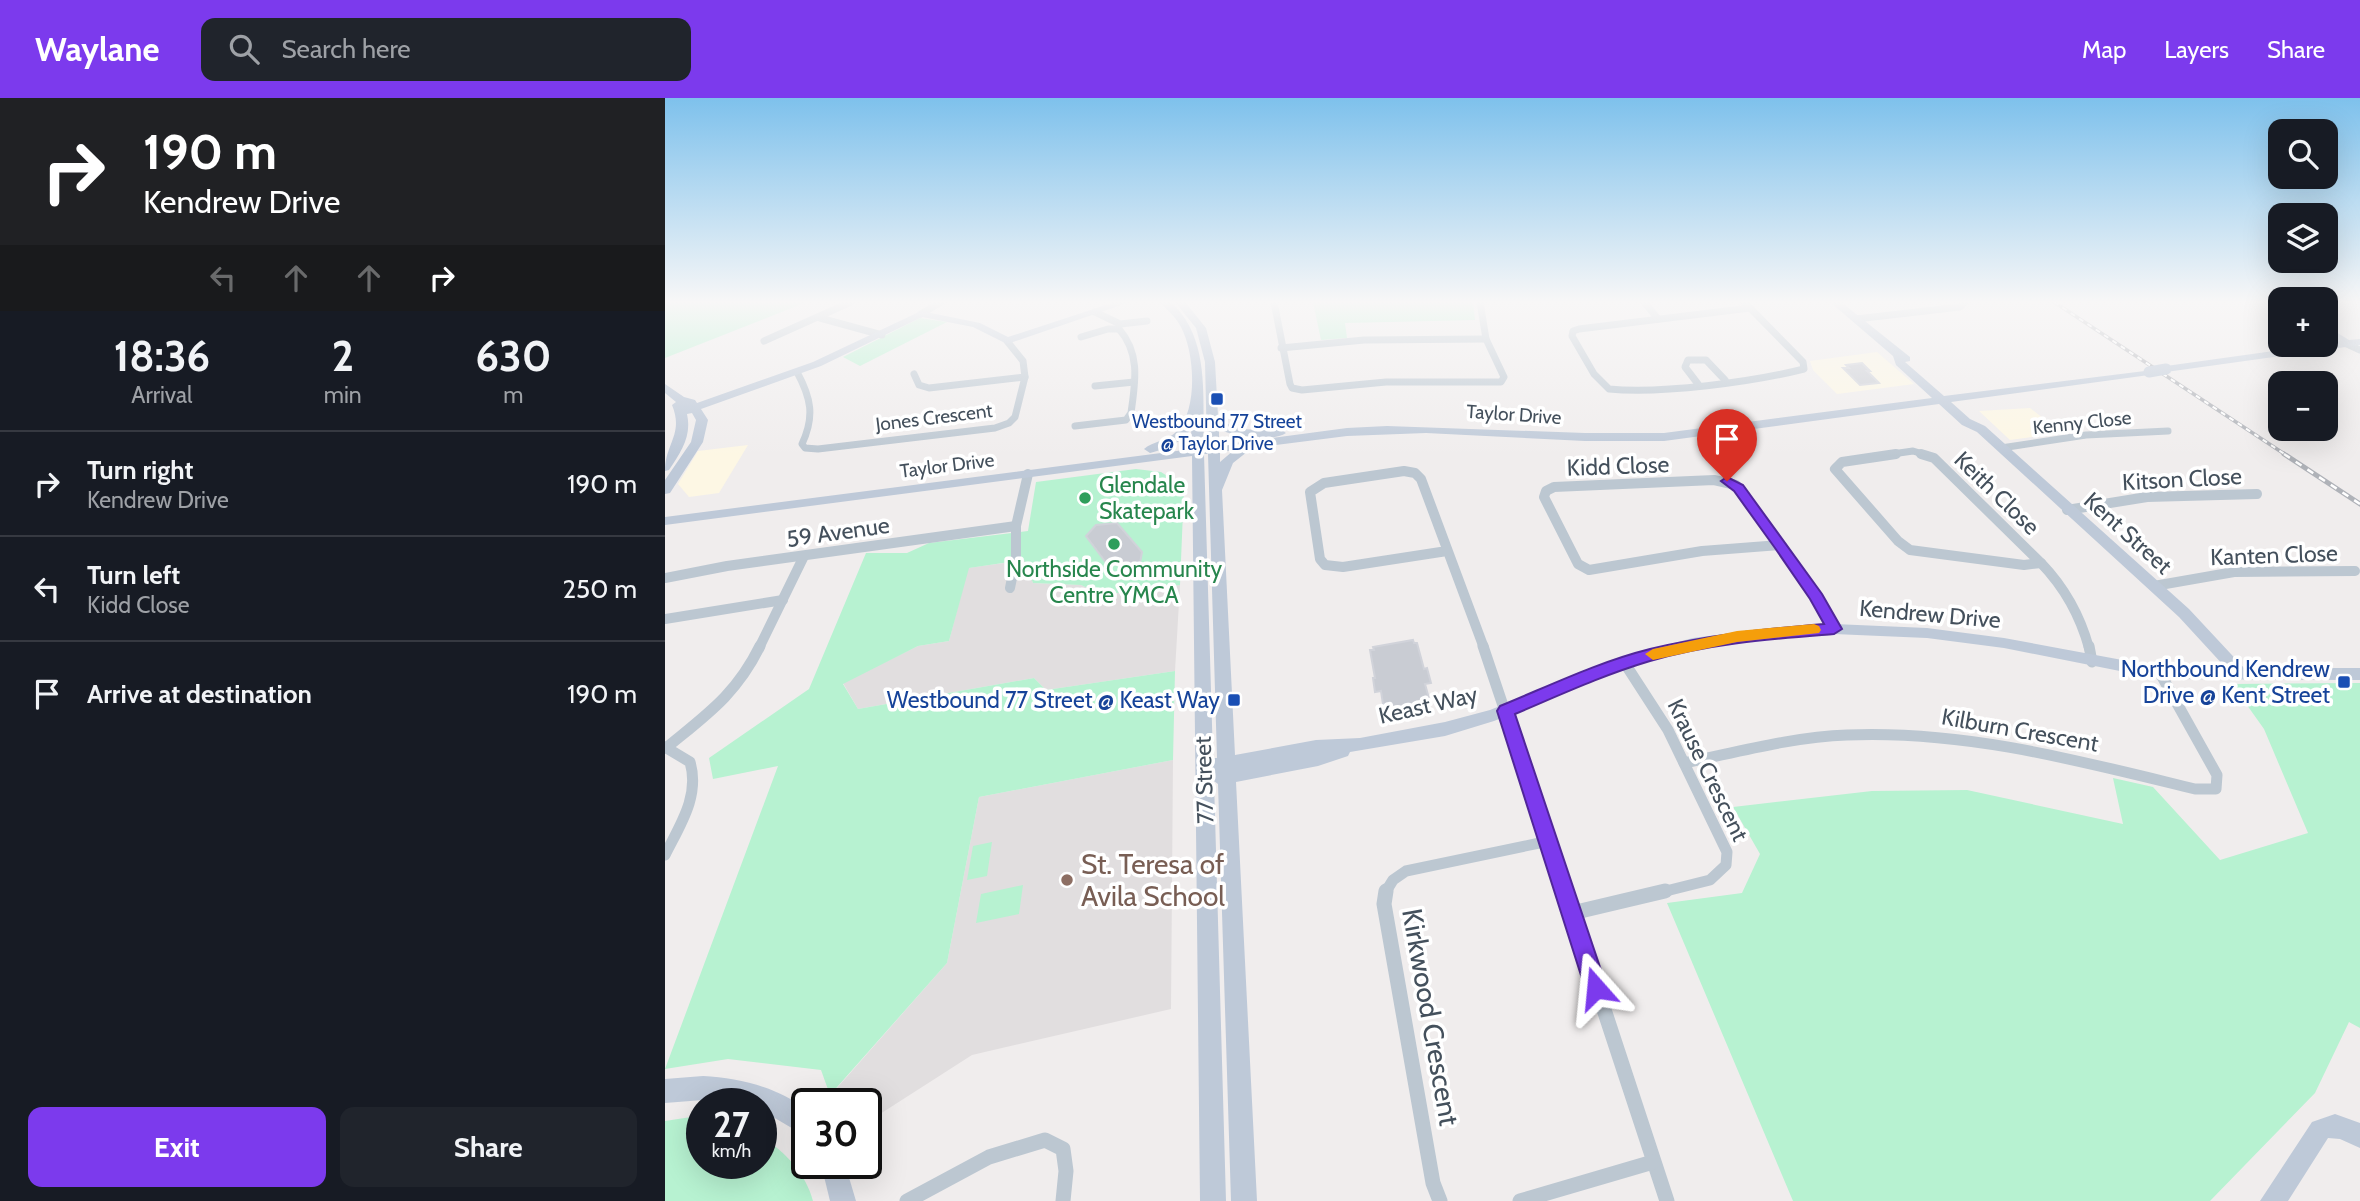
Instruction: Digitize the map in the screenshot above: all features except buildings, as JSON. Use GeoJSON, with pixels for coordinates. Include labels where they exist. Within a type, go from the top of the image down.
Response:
{"type":"FeatureCollection","features":[{"type":"Feature","properties":{"kind":"main road"},"geometry":{"type":"LineString","coordinates":[[696,408],[797,372],[840,353]]}},
{"type":"Feature","properties":{"kind":"main road","name":"77 Street"},"geometry":{"type":"LineString","coordinates":[[1195,353],[1199,447],[1207,491],[1228,770],[1244,1201]]}},
{"type":"Feature","properties":{"kind":"main road","name":"77 Street"},"geometry":{"type":"LineString","coordinates":[[1208,353],[1213,446],[1207,491],[1204,774],[1213,1201]]}},
{"type":"Feature","properties":{"kind":"main road","name":"Kent Street"},"geometry":{"type":"LineString","coordinates":[[1896,353],[1900,363],[1944,396],[1966,422],[1981,429],[2205,633],[2241,675]]}},
{"type":"Feature","properties":{"kind":"main road","name":"Taylor Drive"},"geometry":{"type":"LineString","coordinates":[[665,512],[1147,450],[1266,443],[1347,432],[1406,429],[1605,438],[1655,438],[1696,434],[2230,353]]}},
{"type":"Feature","properties":{"kind":"main road","name":"Taylor Drive"},"geometry":{"type":"LineString","coordinates":[[2148,366],[2167,369],[2248,353]]}},
{"type":"Feature","properties":{"kind":"main road"},"geometry":{"type":"LineString","coordinates":[[665,467],[679,446],[684,432],[681,406],[667,390]]}},
{"type":"Feature","properties":{"kind":"main road","name":"Taylor Drive"},"geometry":{"type":"LineString","coordinates":[[1213,446],[1286,433],[1374,423],[1425,421],[1594,430],[1669,428],[1944,396]]}},
{"type":"Feature","properties":{"kind":"main road"},"geometry":{"type":"LineString","coordinates":[[1147,450],[1180,438],[1190,423],[1197,400]]}},
{"type":"Feature","properties":{"kind":"main road"},"geometry":{"type":"LineString","coordinates":[[665,490],[697,442],[702,420],[691,402],[681,406]]}},
{"type":"Feature","properties":{"kind":"main road"},"geometry":{"type":"LineString","coordinates":[[1212,416],[1217,424],[1230,431],[1286,433]]}},
{"type":"Feature","properties":{"kind":"main road"},"geometry":{"type":"LineString","coordinates":[[1113,462],[1183,463],[1192,468],[1207,491],[1233,455],[1266,443]]}},
{"type":"Feature","properties":{"kind":"main road","name":"Taylor Drive"},"geometry":{"type":"LineString","coordinates":[[665,521],[1028,474],[1199,447]]}},
{"type":"Feature","properties":{"kind":"main road","name":"Kendrew Drive"},"geometry":{"type":"LineString","coordinates":[[1506,711],[1624,663],[1737,636],[1834,629],[1955,636],[2160,673],[2360,674]]}},
{"type":"Feature","properties":{"kind":"main road","name":"Keast Way"},"geometry":{"type":"LineString","coordinates":[[1204,774],[1318,760],[1360,745],[1445,729],[1506,711]]}},
{"type":"Feature","properties":{"kind":"main road"},"geometry":{"type":"LineString","coordinates":[[665,1091],[701,1087],[745,1092],[777,1104],[791,1114]]}},
{"type":"Feature","properties":{"kind":"main road"},"geometry":{"type":"LineString","coordinates":[[2273,1201],[2315,1136],[2325,1126],[2360,1136]]}},
{"type":"Feature","properties":{"kind":"main road"},"geometry":{"type":"LineString","coordinates":[[839,1179],[843,1201]]}},
{"type":"Feature","properties":{"kind":"street"},"geometry":{"type":"LineString","coordinates":[[915,374],[919,385],[927,388],[1025,377],[1023,361],[1017,353]]}},
{"type":"Feature","properties":{"kind":"street"},"geometry":{"type":"LineString","coordinates":[[1076,426],[1125,420],[1131,414],[1133,353]]}},
{"type":"Feature","properties":{"kind":"street"},"geometry":{"type":"LineString","coordinates":[[1283,353],[1290,384],[1298,390],[1386,382],[1497,383],[1504,377],[1493,353]]}},
{"type":"Feature","properties":{"kind":"street"},"geometry":{"type":"LineString","coordinates":[[1583,353],[1602,384],[1609,389],[1649,389],[1796,372],[1805,367],[1793,353]]}},
{"type":"Feature","properties":{"kind":"street"},"geometry":{"type":"LineString","coordinates":[[1698,384],[1685,366],[1688,360],[1706,360],[1725,380]]}},
{"type":"Feature","properties":{"kind":"street","name":"Jones Crescent"},"geometry":{"type":"LineString","coordinates":[[797,372],[809,393],[813,408],[811,425],[802,446],[813,449],[1005,425],[1015,417],[1025,377]]}},
{"type":"Feature","properties":{"kind":"street"},"geometry":{"type":"LineString","coordinates":[[1095,386],[1134,382]]}},
{"type":"Feature","properties":{"kind":"street","name":"Kenny Close"},"geometry":{"type":"LineString","coordinates":[[2001,448],[2086,435],[2168,431]]}},
{"type":"Feature","properties":{"kind":"street","name":"Keith Close"},"geometry":{"type":"LineString","coordinates":[[2041,563],[2024,565],[1917,552],[1906,548],[1837,473],[1836,466],[1842,462],[1913,452],[1930,455],[2041,563],[2069,594],[2086,630],[2092,662]]}},
{"type":"Feature","properties":{"kind":"street"},"geometry":{"type":"LineString","coordinates":[[1447,551],[1343,567],[1325,565],[1320,559],[1310,492],[1324,483],[1405,471],[1415,473],[1421,480],[1506,711],[1667,1201]]}},
{"type":"Feature","properties":{"kind":"street"},"geometry":{"type":"LineString","coordinates":[[1010,588],[1016,558],[1016,526],[1028,474]]}},
{"type":"Feature","properties":{"kind":"street","name":"Kidd Close"},"geometry":{"type":"LineString","coordinates":[[1780,545],[1702,551],[1589,570],[1578,564],[1544,497],[1546,491],[1554,487],[1727,481],[1738,488],[1780,545],[1817,597],[1834,629]]}},
{"type":"Feature","properties":{"kind":"street","name":"Kitson Close"},"geometry":{"type":"LineString","coordinates":[[2067,510],[2147,497],[2257,494]]}},
{"type":"Feature","properties":{"kind":"street","name":"59 Avenue"},"geometry":{"type":"LineString","coordinates":[[665,578],[1016,526]]}},
{"type":"Feature","properties":{"kind":"street"},"geometry":{"type":"LineString","coordinates":[[665,855],[688,805],[695,782],[690,761],[666,748],[719,704],[742,680],[757,657],[804,556]]}},
{"type":"Feature","properties":{"kind":"street","name":"Kanten Close"},"geometry":{"type":"LineString","coordinates":[[2154,586],[2234,572],[2355,571]]}},
{"type":"Feature","properties":{"kind":"street"},"geometry":{"type":"LineString","coordinates":[[665,619],[783,600]]}},
{"type":"Feature","properties":{"kind":"street","name":"Krause Crescent"},"geometry":{"type":"LineString","coordinates":[[1572,913],[1710,880],[1725,869],[1729,859],[1658,713],[1624,663]]}},
{"type":"Feature","properties":{"kind":"street","name":"Kilburn Crescent"},"geometry":{"type":"LineString","coordinates":[[1684,762],[1812,738],[1873,733],[1934,735],[2019,747],[2195,789],[2216,789],[2217,775],[2160,673]]}},
{"type":"Feature","properties":{"kind":"street","name":"Kirkwood Crescent"},"geometry":{"type":"LineString","coordinates":[[1440,1201],[1433,1183],[1384,904],[1385,891],[1393,878],[1406,871],[1549,841]]}},
{"type":"Feature","properties":{"kind":"street"},"geometry":{"type":"LineString","coordinates":[[907,1201],[989,1157],[1045,1140],[1063,1149],[1066,1159],[1063,1201]]}},
{"type":"Feature","properties":{"kind":"street"},"geometry":{"type":"LineString","coordinates":[[1520,1201],[1653,1163]]}},
{"type":"Feature","properties":{"kind":"shaded area"},"geometry":{"type":"Polygon","coordinates":[[[1879,353],[1914,384],[1837,394],[1813,370],[1810,361],[1879,353]]]}},
{"type":"Feature","properties":{"kind":"shaded area"},"geometry":{"type":"Polygon","coordinates":[[[2030,408],[2062,433],[2010,440],[1979,411],[2030,408]]]}},
{"type":"Feature","properties":{"kind":"shaded area"},"geometry":{"type":"Polygon","coordinates":[[[748,445],[719,493],[689,497],[678,484],[698,451],[748,445]]]}},
{"type":"Feature","properties":{"kind":"shaded area"},"geometry":{"type":"Polygon","coordinates":[[[1025,560],[1033,583],[1081,585],[1102,595],[1180,585],[1175,671],[1046,690],[1034,678],[858,709],[843,683],[918,646],[949,641],[968,568],[1025,560]]]}},
{"type":"Feature","properties":{"kind":"shaded area","name":"St. Teresa of Avila School"},"geometry":{"type":"Polygon","coordinates":[[[1173,760],[1171,1009],[972,1055],[882,1113],[882,1088],[837,1088],[947,963],[979,797],[1173,760]]]}},
{"type":"Feature","properties":{"kind":"green space"},"geometry":{"type":"Polygon","coordinates":[[[850,353],[885,353],[860,366],[843,357],[850,353]]]}},
{"type":"Feature","properties":{"kind":"green space"},"geometry":{"type":"Polygon","coordinates":[[[1136,469],[1161,472],[1184,487],[1180,585],[1102,595],[1081,585],[1033,583],[1024,560],[969,568],[949,641],[918,646],[843,684],[858,709],[1034,678],[1046,690],[1175,671],[1173,760],[979,797],[947,963],[836,1088],[827,1088],[821,1070],[728,1059],[665,1069],[778,766],[713,779],[709,758],[809,689],[866,553],[907,553],[929,543],[1028,531],[1036,482],[1136,469]]]}},
{"type":"Feature","properties":{"kind":"green space"},"geometry":{"type":"Polygon","coordinates":[[[2360,683],[2360,1028],[2349,1022],[2315,1093],[2210,1201],[1793,1201],[1667,903],[1742,893],[1760,854],[1733,807],[1872,791],[1967,790],[2123,824],[2113,778],[2153,787],[2220,860],[2308,833],[2264,729],[2232,684],[2360,683]]]}},
{"type":"Feature","properties":{"kind":"green space"},"geometry":{"type":"Polygon","coordinates":[[[992,842],[987,876],[967,880],[973,846],[992,842]]]}},
{"type":"Feature","properties":{"kind":"green space"},"geometry":{"type":"Polygon","coordinates":[[[1023,885],[1019,914],[976,923],[981,894],[1023,885]]]}},
{"type":"Feature","properties":{"kind":"green space"},"geometry":{"type":"Polygon","coordinates":[[[686,1118],[686,1179],[777,1179],[777,1148],[791,1162],[791,1179],[803,1179],[813,1201],[665,1201],[665,1121],[686,1118]]]}},
{"type":"Feature","properties":{"kind":"railway"},"geometry":{"type":"LineString","coordinates":[[2132,353],[2286,455]]}},
{"type":"Feature","properties":{"kind":"railway"},"geometry":{"type":"LineString","coordinates":[[2284,454],[2360,504]]}},
{"type":"Feature","properties":{"kind":"slow traffic"},"geometry":{"type":"LineString","coordinates":[[1653,654],[1737,636],[1814,630]]}},
{"type":"Feature","properties":{"kind":"place","name":"Westbound 77 Street @ Taylor Drive"},"geometry":{"type":"Point","coordinates":[1217,399]}},
{"type":"Feature","properties":{"kind":"place","name":"Glendale Skatepark"},"geometry":{"type":"Point","coordinates":[1085,498]}},
{"type":"Feature","properties":{"kind":"place","name":"Northside Community Centre YMCA"},"geometry":{"type":"Point","coordinates":[1114,544]}},
{"type":"Feature","properties":{"kind":"place","name":"Northbound Kendrew Drive @ Kent Street"},"geometry":{"type":"Point","coordinates":[2344,682]}},
{"type":"Feature","properties":{"kind":"place","name":"Westbound 77 Street @ Keast Way"},"geometry":{"type":"Point","coordinates":[1234,700]}},
{"type":"Feature","properties":{"kind":"place","name":"St. Teresa of Avila School"},"geometry":{"type":"Point","coordinates":[1067,880]}},
{"type":"Feature","properties":{"kind":"route"},"geometry":{"type":"LineString","coordinates":[[1596,988],[1506,711],[1600,671],[1650,655],[1737,636],[1834,629],[1817,597],[1780,545],[1738,488],[1727,481]]}}]}
